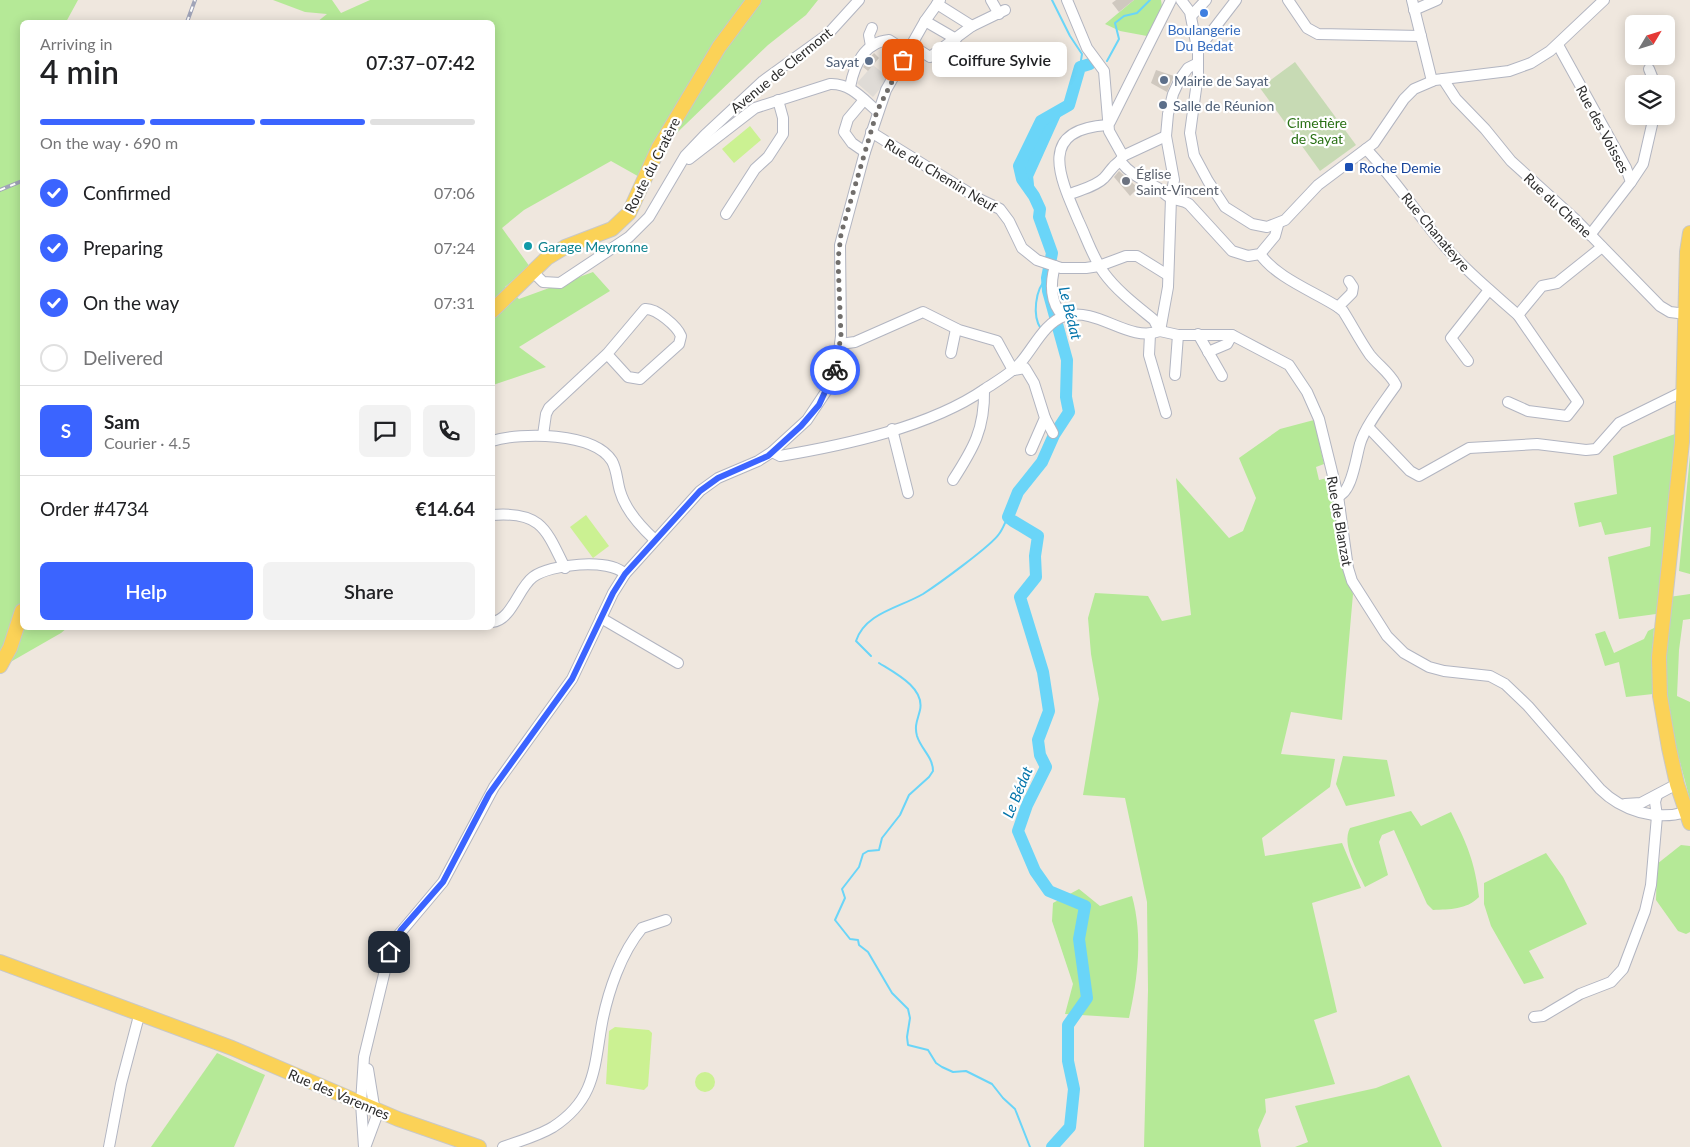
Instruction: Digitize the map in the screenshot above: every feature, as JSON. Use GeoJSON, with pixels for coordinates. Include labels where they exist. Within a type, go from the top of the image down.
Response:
{"type":"FeatureCollection","features":[{"type":"Feature","properties":{"kind":"main road","name":"Route du Cratère"},"geometry":{"type":"LineString","coordinates":[[495,308],[532,270],[565,247],[612,228],[628,213],[639,194],[653,158],[667,133],[719,46],[754,0]]}},
{"type":"Feature","properties":{"kind":"main road"},"geometry":{"type":"LineString","coordinates":[[1688,817],[1677,784],[1660,696],[1659,657],[1678,478],[1684,394],[1687,252],[1690,233]]}},
{"type":"Feature","properties":{"kind":"main road"},"geometry":{"type":"LineString","coordinates":[[0,666],[10,648],[20,617]]}},
{"type":"Feature","properties":{"kind":"main road","name":"Rue des Varennes"},"geometry":{"type":"LineString","coordinates":[[0,962],[140,1012],[200,1038],[278,1077],[318,1090],[455,1147]]}},
{"type":"Feature","properties":{"kind":"main road","name":"Rue des Varennes"},"geometry":{"type":"LineString","coordinates":[[368,1110],[479,1147]]}},
{"type":"Feature","properties":{"kind":"street","name":"Avenue de Clermont"},"geometry":{"type":"LineString","coordinates":[[532,270],[544,282],[560,283],[629,237],[649,217],[681,162],[700,140],[748,93],[828,34],[859,0]]}},
{"type":"Feature","properties":{"kind":"street"},"geometry":{"type":"LineString","coordinates":[[850,87],[859,59],[871,46],[879,41],[889,40],[930,57],[972,26],[1002,12],[991,0]]}},
{"type":"Feature","properties":{"kind":"street"},"geometry":{"type":"LineString","coordinates":[[1068,0],[1087,48],[1104,71],[1109,130],[1121,158],[1133,176],[1171,198],[1181,199],[1189,204],[1232,251],[1248,256],[1260,254],[1275,236],[1278,225]]}},
{"type":"Feature","properties":{"kind":"street"},"geometry":{"type":"LineString","coordinates":[[1108,125],[1171,0]]}},
{"type":"Feature","properties":{"kind":"street"},"geometry":{"type":"LineString","coordinates":[[1191,16],[1206,0]]}},
{"type":"Feature","properties":{"kind":"street"},"geometry":{"type":"LineString","coordinates":[[1196,45],[1206,39],[1236,0]]}},
{"type":"Feature","properties":{"kind":"street"},"geometry":{"type":"LineString","coordinates":[[1288,0],[1307,28],[1318,34],[1420,36]]}},
{"type":"Feature","properties":{"kind":"street"},"geometry":{"type":"LineString","coordinates":[[1413,5],[1437,0]]}},
{"type":"Feature","properties":{"kind":"street"},"geometry":{"type":"LineString","coordinates":[[1182,1],[1191,16],[1198,63],[1190,133],[1198,163],[1220,201],[1230,212],[1261,227],[1278,225],[1285,220],[1318,185],[1366,149],[1384,130],[1409,94],[1437,80],[1520,68],[1558,45],[1604,0]]}},
{"type":"Feature","properties":{"kind":"street"},"geometry":{"type":"LineString","coordinates":[[365,1147],[368,1110],[366,1051],[387,962],[395,939],[443,882],[489,794],[577,671],[613,593],[625,574],[708,484],[758,461],[772,452],[807,420],[819,405],[833,375],[840,344],[840,245],[877,111],[886,90],[925,21],[939,2],[972,26]]}},
{"type":"Feature","properties":{"kind":"street","name":"Rue du Chêne"},"geometry":{"type":"LineString","coordinates":[[1413,5],[1420,36],[1437,80],[1485,129],[1511,161],[1590,235],[1660,306],[1670,312],[1686,314]]}},
{"type":"Feature","properties":{"kind":"street"},"geometry":{"type":"LineString","coordinates":[[925,21],[956,39]]}},
{"type":"Feature","properties":{"kind":"street"},"geometry":{"type":"LineString","coordinates":[[871,46],[869,35],[872,28]]}},
{"type":"Feature","properties":{"kind":"street","name":"Rue des Voisses"},"geometry":{"type":"LineString","coordinates":[[1558,45],[1626,168],[1631,182],[1590,235]]}},
{"type":"Feature","properties":{"kind":"street"},"geometry":{"type":"LineString","coordinates":[[1166,413],[1148,355],[1168,287],[1166,274],[1170,255],[1171,198],[1174,180],[1166,136],[1168,114],[1175,89],[1188,68],[1198,63]]}},
{"type":"Feature","properties":{"kind":"street"},"geometry":{"type":"LineString","coordinates":[[1649,69],[1651,75]]}},
{"type":"Feature","properties":{"kind":"street"},"geometry":{"type":"LineString","coordinates":[[681,162],[689,159],[755,108],[830,84],[850,87],[877,111]]}},
{"type":"Feature","properties":{"kind":"street"},"geometry":{"type":"LineString","coordinates":[[726,214],[755,169],[768,157],[783,134],[783,118],[778,100]]}},
{"type":"Feature","properties":{"kind":"street"},"geometry":{"type":"LineString","coordinates":[[864,100],[848,119],[844,132],[852,143],[865,152]]}},
{"type":"Feature","properties":{"kind":"street"},"geometry":{"type":"LineString","coordinates":[[1108,125],[1080,129],[1068,137],[1062,144],[1060,163],[1068,195],[1099,266],[1108,278],[1154,320],[1155,332]]}},
{"type":"Feature","properties":{"kind":"street"},"geometry":{"type":"LineString","coordinates":[[1631,182],[1644,164],[1652,125]]}},
{"type":"Feature","properties":{"kind":"street","name":"Rue du Chemin Neuf"},"geometry":{"type":"LineString","coordinates":[[870,132],[972,195],[1000,209],[1009,221],[1022,248],[1030,256],[1051,265]]}},
{"type":"Feature","properties":{"kind":"street"},"geometry":{"type":"LineString","coordinates":[[1068,195],[1096,184],[1105,178],[1109,169],[1121,158],[1166,136]]}},
{"type":"Feature","properties":{"kind":"street","name":"Rue Chanateyre"},"geometry":{"type":"LineString","coordinates":[[1366,149],[1384,168],[1463,267],[1518,315],[1578,402],[1567,416],[1528,411],[1508,402]]}},
{"type":"Feature","properties":{"kind":"street"},"geometry":{"type":"LineString","coordinates":[[1518,315],[1542,286],[1557,283],[1602,247]]}},
{"type":"Feature","properties":{"kind":"street"},"geometry":{"type":"LineString","coordinates":[[1260,254],[1267,264],[1280,274],[1343,311],[1368,352],[1390,373],[1396,384],[1360,442],[1347,488],[1342,495],[1338,496]]}},
{"type":"Feature","properties":{"kind":"street"},"geometry":{"type":"LineString","coordinates":[[772,452],[780,456],[856,440],[955,407],[984,390],[1013,370],[1058,320],[1052,289],[1051,265],[1072,268],[1099,266],[1126,256],[1137,256],[1166,274]]}},
{"type":"Feature","properties":{"kind":"street"},"geometry":{"type":"LineString","coordinates":[[1338,307],[1352,292],[1353,287],[1349,281]]}},
{"type":"Feature","properties":{"kind":"street"},"geometry":{"type":"LineString","coordinates":[[1468,361],[1451,338],[1489,290]]}},
{"type":"Feature","properties":{"kind":"street"},"geometry":{"type":"LineString","coordinates":[[543,435],[548,409],[567,389],[571,388],[607,354],[645,309],[653,309],[676,328],[681,336],[679,344],[640,379],[628,377],[607,354]]}},
{"type":"Feature","properties":{"kind":"street"},"geometry":{"type":"LineString","coordinates":[[840,344],[855,342],[922,312],[956,328],[997,341],[1013,370]]}},
{"type":"Feature","properties":{"kind":"street","name":"Rue de Blanzat"},"geometry":{"type":"LineString","coordinates":[[1058,320],[1079,314],[1096,317],[1137,332],[1178,335],[1232,335],[1282,360],[1296,373],[1316,411],[1338,496],[1348,568],[1352,581],[1368,609],[1395,645],[1407,656],[1429,667],[1444,671],[1490,676],[1505,684],[1539,718],[1600,789],[1619,804],[1657,816],[1688,817]]}},
{"type":"Feature","properties":{"kind":"street"},"geometry":{"type":"LineString","coordinates":[[951,353],[956,328]]}},
{"type":"Feature","properties":{"kind":"street"},"geometry":{"type":"LineString","coordinates":[[1198,334],[1222,376]]}},
{"type":"Feature","properties":{"kind":"street"},"geometry":{"type":"LineString","coordinates":[[1174,375],[1178,335]]}},
{"type":"Feature","properties":{"kind":"street"},"geometry":{"type":"LineString","coordinates":[[1208,352],[1227,344],[1232,335]]}},
{"type":"Feature","properties":{"kind":"street"},"geometry":{"type":"LineString","coordinates":[[1027,353],[1025,368],[1034,383],[1045,418],[1053,433]]}},
{"type":"Feature","properties":{"kind":"street"},"geometry":{"type":"LineString","coordinates":[[1013,370],[1025,368]]}},
{"type":"Feature","properties":{"kind":"street"},"geometry":{"type":"LineString","coordinates":[[953,480],[978,438],[982,421],[984,390]]}},
{"type":"Feature","properties":{"kind":"street"},"geometry":{"type":"LineString","coordinates":[[1369,428],[1410,472],[1419,476],[1464,450],[1476,447],[1537,444],[1586,450],[1596,449],[1619,423],[1678,394],[1684,394]]}},
{"type":"Feature","properties":{"kind":"street"},"geometry":{"type":"LineString","coordinates":[[1031,450],[1045,418]]}},
{"type":"Feature","properties":{"kind":"street"},"geometry":{"type":"LineString","coordinates":[[892,429],[908,493]]}},
{"type":"Feature","properties":{"kind":"street"},"geometry":{"type":"LineString","coordinates":[[495,440],[516,435],[543,435],[593,446],[605,453],[615,466],[625,503],[655,540]]}},
{"type":"Feature","properties":{"kind":"street"},"geometry":{"type":"LineString","coordinates":[[495,515],[520,514],[534,520],[548,534],[565,568]]}},
{"type":"Feature","properties":{"kind":"street"},"geometry":{"type":"LineString","coordinates":[[495,621],[504,617],[532,577],[540,573],[598,564],[613,566],[625,574]]}},
{"type":"Feature","properties":{"kind":"street"},"geometry":{"type":"LineString","coordinates":[[601,618],[678,663]]}},
{"type":"Feature","properties":{"kind":"street"},"geometry":{"type":"LineString","coordinates":[[1619,804],[1642,803],[1677,784]]}},
{"type":"Feature","properties":{"kind":"street"},"geometry":{"type":"LineString","coordinates":[[1534,1017],[1543,1016],[1580,994],[1611,982],[1621,973],[1645,911],[1651,885],[1657,816],[1655,802],[1657,795]]}},
{"type":"Feature","properties":{"kind":"street"},"geometry":{"type":"LineString","coordinates":[[503,1147],[539,1135],[554,1126],[570,1113],[581,1099],[595,1073],[602,1022],[622,964],[642,928],[666,920]]}},
{"type":"Feature","properties":{"kind":"street"},"geometry":{"type":"LineString","coordinates":[[108,1147],[121,1084],[140,1012]]}},
{"type":"Feature","properties":{"kind":"street"},"geometry":{"type":"LineString","coordinates":[[365,1147],[368,1110]]}},
{"type":"Feature","properties":{"kind":"green space"},"geometry":{"type":"Polygon","coordinates":[[[0,0],[78,0],[67,20],[20,20],[20,630],[65,630],[0,668],[0,0]]]}},
{"type":"Feature","properties":{"kind":"green space"},"geometry":{"type":"Polygon","coordinates":[[[273,0],[332,0],[341,13],[370,0],[818,0],[806,15],[768,45],[657,152],[643,179],[611,161],[524,210],[502,228],[530,267],[505,287],[519,299],[593,272],[610,291],[519,347],[546,367],[495,384],[495,20],[320,20],[327,14],[305,12],[273,0]]]}},
{"type":"Feature","properties":{"kind":"green space"},"geometry":{"type":"Polygon","coordinates":[[[1134,0],[1161,0],[1162,7],[1147,36],[1120,31],[1105,24],[1134,0]]]}},
{"type":"Feature","properties":{"kind":"green space","name":"Cimetière de Sayat"},"geometry":{"type":"Polygon","coordinates":[[[1295,62],[1356,145],[1320,171],[1260,88],[1295,62]]]}},
{"type":"Feature","properties":{"kind":"green space"},"geometry":{"type":"Polygon","coordinates":[[[750,126],[761,140],[734,163],[722,149],[750,126]]]}},
{"type":"Feature","properties":{"kind":"green space"},"geometry":{"type":"Polygon","coordinates":[[[1314,420],[1324,464],[1316,467],[1319,480],[1327,478],[1335,503],[1343,569],[1353,594],[1342,720],[1291,712],[1281,754],[1335,759],[1330,787],[1262,838],[1265,856],[1342,843],[1361,888],[1312,903],[1337,1012],[1314,1020],[1335,1084],[1265,1099],[1266,1112],[1258,1130],[1261,1147],[1144,1147],[1148,990],[1147,902],[1125,798],[1083,795],[1099,699],[1091,654],[1088,618],[1095,593],[1148,596],[1162,621],[1191,615],[1176,478],[1229,538],[1243,531],[1256,498],[1239,458],[1280,429],[1314,420]]]}},
{"type":"Feature","properties":{"kind":"green space"},"geometry":{"type":"Polygon","coordinates":[[[1675,434],[1673,481],[1656,614],[1619,619],[1608,557],[1650,546],[1651,527],[1605,535],[1601,522],[1579,527],[1574,503],[1617,494],[1613,456],[1675,434]]]}},
{"type":"Feature","properties":{"kind":"green space"},"geometry":{"type":"Polygon","coordinates":[[[1690,455],[1690,574],[1679,571],[1690,455]]]}},
{"type":"Feature","properties":{"kind":"green space"},"geometry":{"type":"Polygon","coordinates":[[[586,515],[609,546],[593,558],[570,527],[586,515]]]}},
{"type":"Feature","properties":{"kind":"green space"},"geometry":{"type":"Polygon","coordinates":[[[1690,594],[1690,619],[1683,620],[1679,650],[1677,696],[1690,702],[1690,800],[1667,713],[1663,681],[1669,597],[1690,594]]]}},
{"type":"Feature","properties":{"kind":"green space"},"geometry":{"type":"Polygon","coordinates":[[[1654,628],[1652,657],[1653,694],[1626,697],[1619,662],[1605,666],[1595,634],[1605,631],[1614,653],[1644,639],[1648,631],[1654,628]]]}},
{"type":"Feature","properties":{"kind":"green space"},"geometry":{"type":"Polygon","coordinates":[[[1343,756],[1387,760],[1395,796],[1346,806],[1336,784],[1343,756]]]}},
{"type":"Feature","properties":{"kind":"green space"},"geometry":{"type":"Polygon","coordinates":[[[1411,811],[1421,826],[1451,812],[1473,863],[1479,897],[1474,901],[1463,907],[1433,910],[1427,904],[1394,830],[1382,835],[1379,842],[1388,875],[1365,887],[1349,850],[1348,835],[1350,828],[1411,811]]]}},
{"type":"Feature","properties":{"kind":"green space"},"geometry":{"type":"Polygon","coordinates":[[[1681,845],[1690,846],[1690,932],[1686,934],[1678,931],[1656,900],[1657,864],[1681,845]]]}},
{"type":"Feature","properties":{"kind":"green space"},"geometry":{"type":"Polygon","coordinates":[[[1546,853],[1563,877],[1587,924],[1529,951],[1544,978],[1524,984],[1491,926],[1484,904],[1484,883],[1546,853]]]}},
{"type":"Feature","properties":{"kind":"green space"},"geometry":{"type":"Polygon","coordinates":[[[1079,889],[1100,906],[1132,896],[1137,926],[1138,957],[1135,988],[1129,1018],[1065,1014],[1073,984],[1052,921],[1053,903],[1079,889]]]}},
{"type":"Feature","properties":{"kind":"green space"},"geometry":{"type":"Polygon","coordinates":[[[615,1027],[649,1030],[652,1033],[648,1086],[644,1090],[606,1084],[609,1031],[615,1027]]]}},
{"type":"Feature","properties":{"kind":"green space"},"geometry":{"type":"Polygon","coordinates":[[[217,1053],[265,1075],[234,1147],[151,1147],[217,1053]]]}},
{"type":"Feature","properties":{"kind":"green space"},"geometry":{"type":"Polygon","coordinates":[[[705,1072],[712,1075],[715,1082],[712,1089],[705,1092],[698,1089],[695,1082],[698,1075],[705,1072]]]}},
{"type":"Feature","properties":{"kind":"green space"},"geometry":{"type":"Polygon","coordinates":[[[1409,1075],[1442,1147],[1295,1147],[1308,1142],[1295,1106],[1376,1088],[1409,1075]]]}},
{"type":"Feature","properties":{"kind":"shaded area"},"geometry":{"type":"Polygon","coordinates":[[[873,65],[889,78],[873,97],[857,83],[873,65]]]}},
{"type":"Feature","properties":{"kind":"building"},"geometry":{"type":"Polygon","coordinates":[[[1116,0],[1134,0],[1119,12],[1112,3],[1116,0]]]}},
{"type":"Feature","properties":{"kind":"building"},"geometry":{"type":"Polygon","coordinates":[[[874,53],[879,58],[868,71],[863,67],[874,53]]]}},
{"type":"Feature","properties":{"kind":"building","name":"Mairie de Sayat"},"geometry":{"type":"Polygon","coordinates":[[[1156,70],[1174,76],[1167,92],[1151,83],[1156,70]]]}},
{"type":"Feature","properties":{"kind":"building","name":"Église Saint-Vincent"},"geometry":{"type":"Polygon","coordinates":[[[1119,171],[1138,188],[1130,196],[1114,177],[1119,171]]]}},
{"type":"Feature","properties":{"kind":"waterway"},"geometry":{"type":"LineString","coordinates":[[1052,0],[1070,36],[1082,54],[1080,67]]}},
{"type":"Feature","properties":{"kind":"waterway"},"geometry":{"type":"LineString","coordinates":[[1107,61],[1119,39],[1115,23],[1124,16],[1137,13],[1150,0]]}},
{"type":"Feature","properties":{"kind":"waterway","name":"Le Bédat"},"geometry":{"type":"LineString","coordinates":[[1010,519],[1008,517],[1018,492],[1042,462],[1054,435],[1069,412],[1066,397],[1067,360],[1048,291],[1047,278],[1052,253],[1039,217],[1040,209],[1034,196],[1022,179],[1019,166],[1041,121],[1069,105],[1080,67],[1090,64]]}},
{"type":"Feature","properties":{"kind":"waterway"},"geometry":{"type":"LineString","coordinates":[[1028,185],[1027,176],[1055,114]]}},
{"type":"Feature","properties":{"kind":"waterway"},"geometry":{"type":"LineString","coordinates":[[1041,329],[1036,317],[1036,303],[1040,289],[1047,278]]}},
{"type":"Feature","properties":{"kind":"waterway"},"geometry":{"type":"LineString","coordinates":[[871,656],[856,641],[860,632],[867,624],[884,612],[914,599],[940,583],[994,540],[1008,517]]}},
{"type":"Feature","properties":{"kind":"waterway","name":"Le Bédat"},"geometry":{"type":"LineString","coordinates":[[1013,521],[1038,536],[1035,556],[1036,577],[1020,597],[1043,672],[1049,711],[1038,740],[1040,755],[1046,767],[1027,805],[1018,831],[1035,871],[1049,891],[1085,906],[1079,939],[1087,998],[1068,1025],[1068,1061],[1074,1089],[1070,1127],[1052,1147]]}},
{"type":"Feature","properties":{"kind":"waterway","name":"Le Bédat"},"geometry":{"type":"LineString","coordinates":[[879,663],[900,676],[918,695],[920,710],[916,732],[931,761],[933,771],[909,795],[900,815],[882,838],[879,850],[868,851],[863,854],[859,867],[842,889],[845,898],[835,920],[850,939],[858,940],[859,945],[868,952],[892,993],[908,1009],[910,1018],[907,1037],[908,1045],[928,1050],[936,1063],[942,1067],[953,1072],[966,1071],[992,1084],[1015,1109],[1030,1147]]}},
{"type":"Feature","properties":{"kind":"railway"},"geometry":{"type":"LineString","coordinates":[[188,20],[195,0]]}},
{"type":"Feature","properties":{"kind":"railway"},"geometry":{"type":"LineString","coordinates":[[0,190],[20,182]]}},
{"type":"Feature","properties":{"kind":"way so far"},"geometry":{"type":"LineString","coordinates":[[835,370],[841,336],[838,260],[841,234],[877,111],[886,90],[903,60]]}},
{"type":"Feature","properties":{"kind":"place","name":"Boulangerie Du Bedat"},"geometry":{"type":"Point","coordinates":[1204,13]}},
{"type":"Feature","properties":{"kind":"place","name":"Coiffure Sylvie"},"geometry":{"type":"Point","coordinates":[903,60]}},
{"type":"Feature","properties":{"kind":"place","name":"Sayat"},"geometry":{"type":"Point","coordinates":[869,61]}},
{"type":"Feature","properties":{"kind":"place","name":"Mairie de Sayat"},"geometry":{"type":"Point","coordinates":[1164,80]}},
{"type":"Feature","properties":{"kind":"place","name":"Salle de Réunion"},"geometry":{"type":"Point","coordinates":[1163,105]}},
{"type":"Feature","properties":{"kind":"place","name":"Roche Demie"},"geometry":{"type":"Point","coordinates":[1349,167]}},
{"type":"Feature","properties":{"kind":"place","name":"Église Saint-Vincent"},"geometry":{"type":"Point","coordinates":[1126,181]}},
{"type":"Feature","properties":{"kind":"place","name":"Garage Meyronne"},"geometry":{"type":"Point","coordinates":[528,246]}},
{"type":"Feature","properties":{"kind":"route"},"geometry":{"type":"LineString","coordinates":[[389,952],[401,930],[443,882],[489,794],[577,671],[613,593],[625,574],[708,484],[728,473],[768,456],[801,426],[819,405],[835,370]]}}]}
